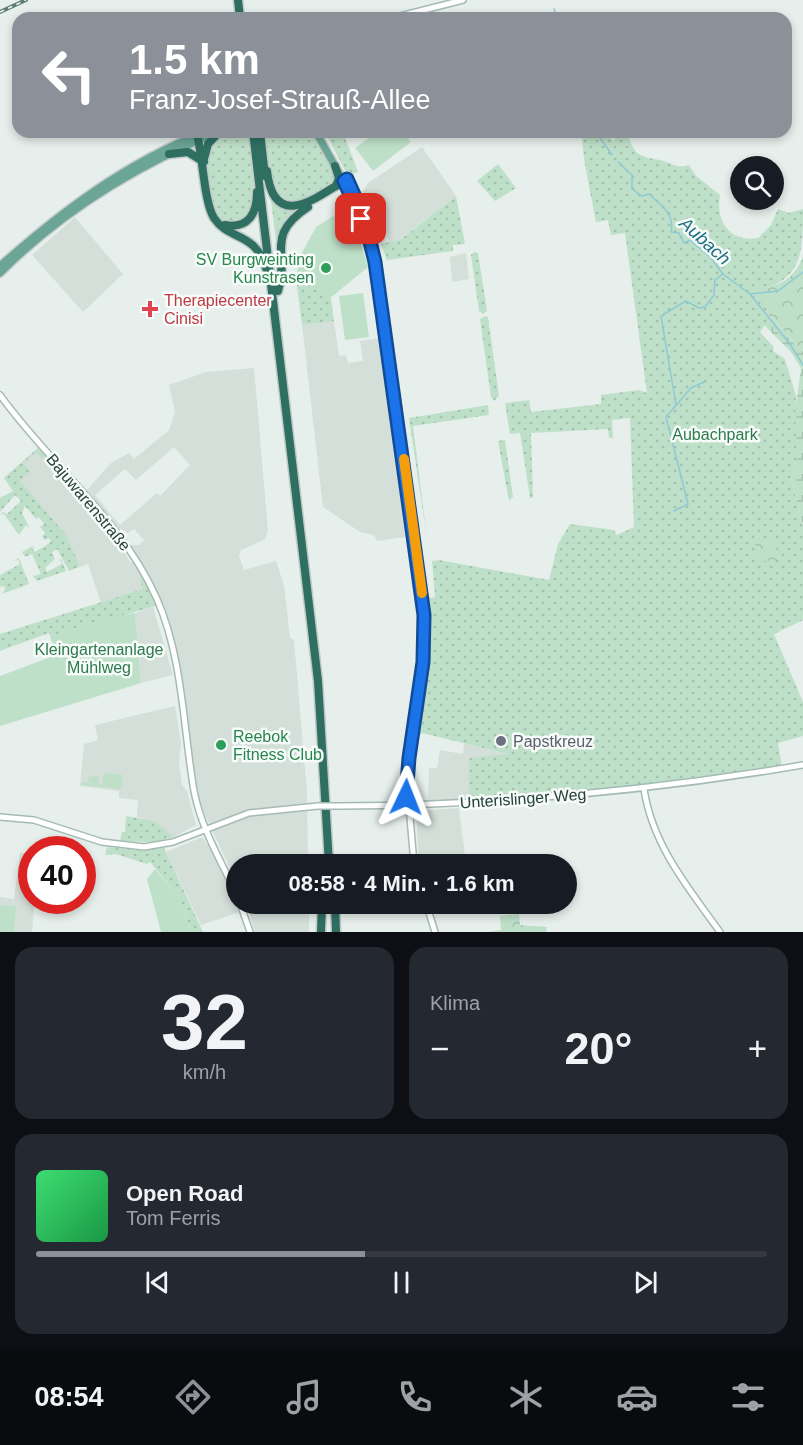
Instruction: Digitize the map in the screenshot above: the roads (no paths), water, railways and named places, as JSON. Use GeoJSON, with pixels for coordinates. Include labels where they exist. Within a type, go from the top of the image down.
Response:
{"type":"FeatureCollection","features":[{"type":"Feature","properties":{"kind":"highway"},"geometry":{"type":"LineString","coordinates":[[200,138],[210,206],[220,224],[244,237],[258,250],[276,294]]}},
{"type":"Feature","properties":{"kind":"highway"},"geometry":{"type":"LineString","coordinates":[[204,162],[208,144],[214,138]]}},
{"type":"Feature","properties":{"kind":"highway"},"geometry":{"type":"LineString","coordinates":[[220,224],[239,226],[253,216],[256,202],[258,138]]}},
{"type":"Feature","properties":{"kind":"highway"},"geometry":{"type":"LineString","coordinates":[[259,138],[269,182],[274,196],[282,204],[292,207],[302,206],[345,183]]}},
{"type":"Feature","properties":{"kind":"highway"},"geometry":{"type":"LineString","coordinates":[[259,138],[318,681],[329,854]]}},
{"type":"Feature","properties":{"kind":"highway"},"geometry":{"type":"LineString","coordinates":[[169,153],[188,152],[204,162]]}},
{"type":"Feature","properties":{"kind":"highway"},"geometry":{"type":"LineString","coordinates":[[335,166],[339,178],[345,183]]}},
{"type":"Feature","properties":{"kind":"highway"},"geometry":{"type":"LineString","coordinates":[[258,168],[276,294],[325,700],[333,854]]}},
{"type":"Feature","properties":{"kind":"highway"},"geometry":{"type":"LineString","coordinates":[[276,294],[280,283],[280,245],[286,228],[305,209],[345,183]]}},
{"type":"Feature","properties":{"kind":"highway"},"geometry":{"type":"LineString","coordinates":[[324,854],[328,814]]}},
{"type":"Feature","properties":{"kind":"highway"},"geometry":{"type":"LineString","coordinates":[[321,932],[322,914]]}},
{"type":"Feature","properties":{"kind":"highway"},"geometry":{"type":"LineString","coordinates":[[332,914],[335,931]]}},
{"type":"Feature","properties":{"kind":"highway"},"geometry":{"type":"LineString","coordinates":[[335,914],[335,931]]}},
{"type":"Feature","properties":{"kind":"main road"},"geometry":{"type":"LineString","coordinates":[[0,273],[71,213],[112,185],[196,138]]}},
{"type":"Feature","properties":{"kind":"main road"},"geometry":{"type":"LineString","coordinates":[[0,266],[39,231],[85,196],[144,161],[196,138]]}},
{"type":"Feature","properties":{"kind":"main road"},"geometry":{"type":"LineString","coordinates":[[319,138],[335,166]]}},
{"type":"Feature","properties":{"kind":"main road"},"geometry":{"type":"LineString","coordinates":[[324,138],[345,183]]}},
{"type":"Feature","properties":{"kind":"street"},"geometry":{"type":"LineString","coordinates":[[416,12],[463,0]]}},
{"type":"Feature","properties":{"kind":"street"},"geometry":{"type":"LineString","coordinates":[[345,183],[371,244],[381,293],[424,615],[423,662],[409,758],[407,805],[413,854]]}},
{"type":"Feature","properties":{"kind":"street","name":"Bajuwarenstraße"},"geometry":{"type":"LineString","coordinates":[[0,395],[124,540],[156,597],[174,656],[194,790],[206,829],[226,872]]}},
{"type":"Feature","properties":{"kind":"street","name":"Unterislinger Weg"},"geometry":{"type":"LineString","coordinates":[[0,817],[34,820],[84,837],[135,846],[166,844],[249,813],[318,806],[532,800],[644,789],[803,765]]}},
{"type":"Feature","properties":{"kind":"street"},"geometry":{"type":"LineString","coordinates":[[644,789],[650,815],[664,850],[720,932]]}},
{"type":"Feature","properties":{"kind":"street"},"geometry":{"type":"LineString","coordinates":[[244,914],[250,932]]}},
{"type":"Feature","properties":{"kind":"street"},"geometry":{"type":"LineString","coordinates":[[429,914],[435,932]]}},
{"type":"Feature","properties":{"kind":"waterway","name":"Aubach"},"geometry":{"type":"LineString","coordinates":[[600,138],[612,155]]}},
{"type":"Feature","properties":{"kind":"waterway","name":"Aubach"},"geometry":{"type":"LineString","coordinates":[[618,162],[632,175],[632,189],[642,196],[649,194],[666,210],[671,220],[671,232],[679,233],[684,243],[690,240],[710,257],[723,274],[750,294],[778,291],[803,272]]}},
{"type":"Feature","properties":{"kind":"waterway"},"geometry":{"type":"LineString","coordinates":[[664,314],[686,301],[699,308],[705,307],[714,295],[715,280],[723,274]]}},
{"type":"Feature","properties":{"kind":"waterway"},"geometry":{"type":"LineString","coordinates":[[750,294],[790,344],[803,365]]}},
{"type":"Feature","properties":{"kind":"waterway"},"geometry":{"type":"LineString","coordinates":[[661,316],[676,405]]}},
{"type":"Feature","properties":{"kind":"waterway"},"geometry":{"type":"LineString","coordinates":[[674,511],[688,504],[666,417],[691,388],[704,382]]}},
{"type":"Feature","properties":{"kind":"railway"},"geometry":{"type":"LineString","coordinates":[[0,12],[26,0]]}},
{"type":"Feature","properties":{"kind":"place","name":"SV Burgweinting Kunstrasen"},"geometry":{"type":"Point","coordinates":[326,268]}},
{"type":"Feature","properties":{"kind":"place","name":"Therapiecenter Cinisi"},"geometry":{"type":"Point","coordinates":[150,309]}},
{"type":"Feature","properties":{"kind":"place","name":"Papstkreuz"},"geometry":{"type":"Point","coordinates":[501,741]}},
{"type":"Feature","properties":{"kind":"place","name":"Reebok Fitness Club"},"geometry":{"type":"Point","coordinates":[221,745]}},
{"type":"Feature","properties":{"kind":"park label","name":"Aubachpark"},"geometry":{"type":"Point","coordinates":[715,434]}},
{"type":"Feature","properties":{"kind":"park label","name":"Kleingartenanlage Mühlweg"},"geometry":{"type":"Point","coordinates":[99,658]}}]}
